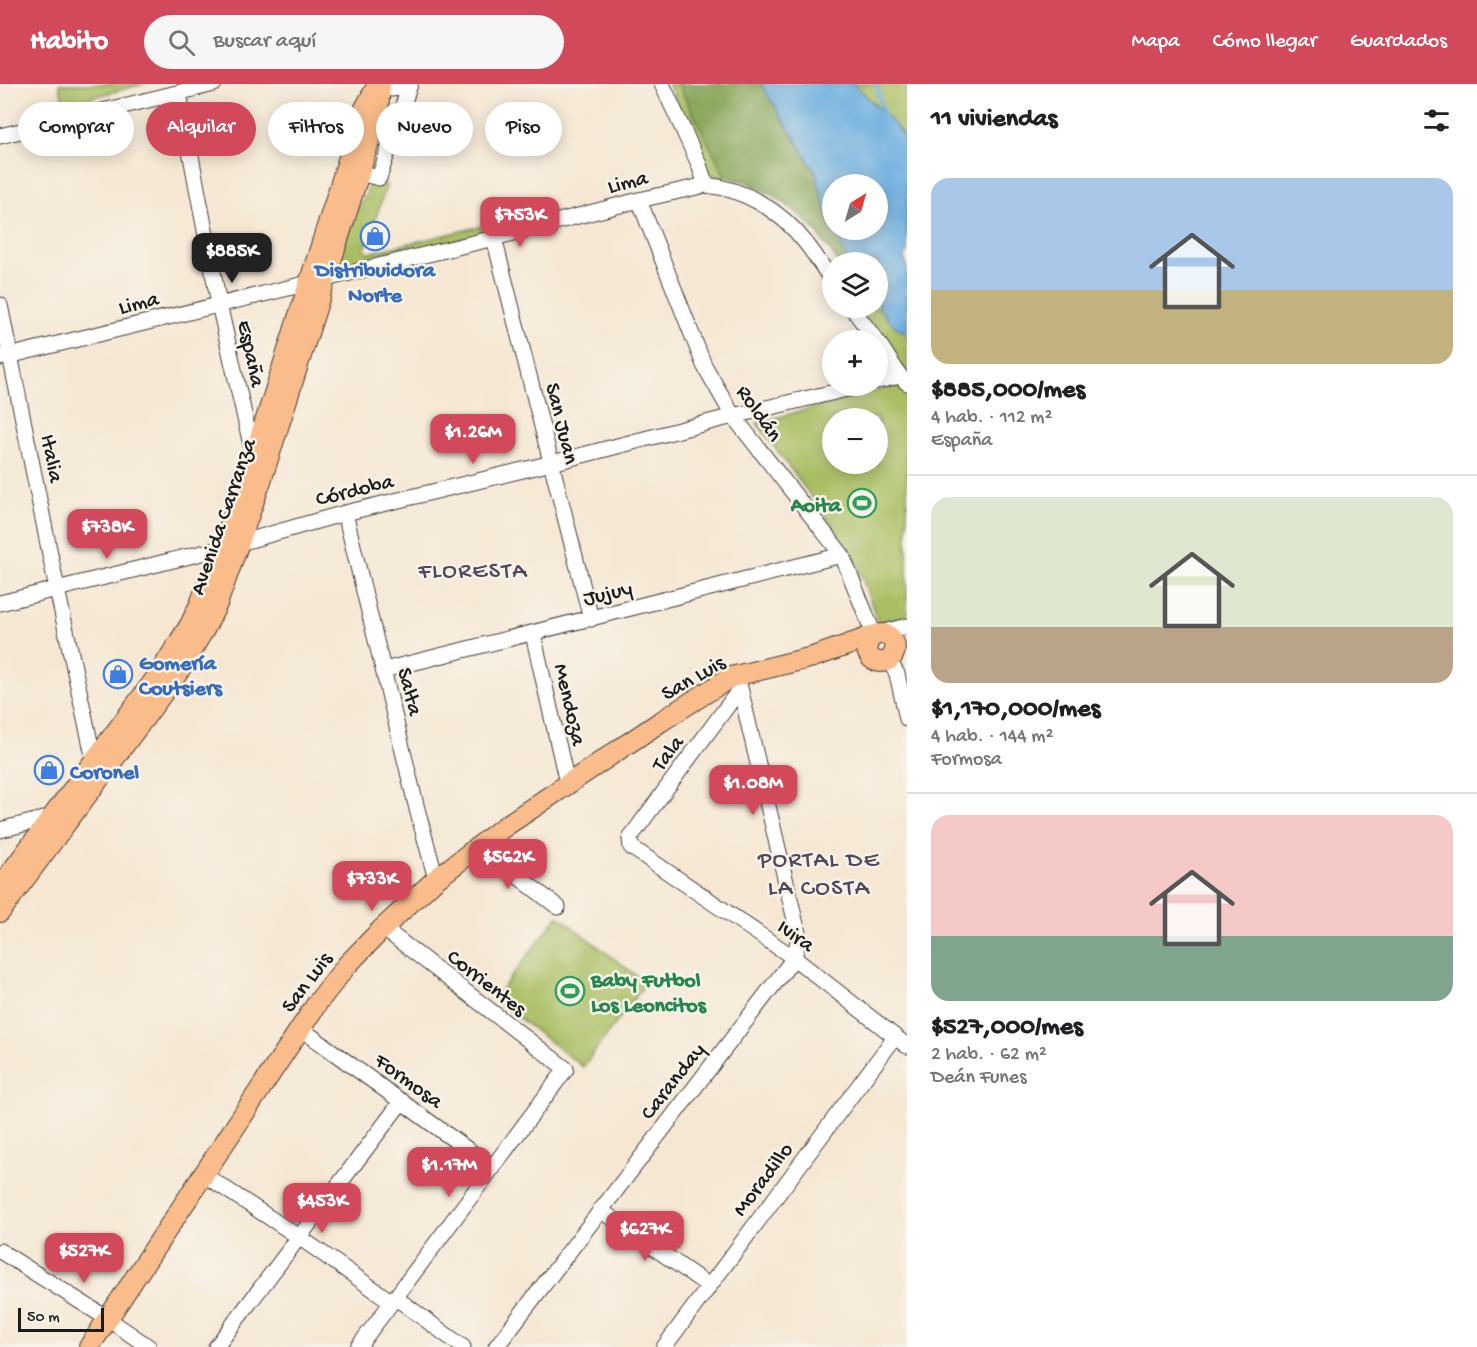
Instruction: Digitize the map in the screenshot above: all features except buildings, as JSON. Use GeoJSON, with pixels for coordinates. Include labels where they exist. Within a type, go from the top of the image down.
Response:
{"type":"FeatureCollection","features":[{"type":"Feature","properties":{"kind":"main road","name":"Avenida Carranza"},"geometry":{"type":"LineString","coordinates":[[0,912],[177,674],[193,650],[217,604],[254,457],[273,394],[359,172],[378,114],[381,84]]}},
{"type":"Feature","properties":{"kind":"main road","name":"Avenida Carranza"},"geometry":{"type":"LineString","coordinates":[[0,887],[159,674],[180,642],[231,545],[261,481],[364,110],[381,84]]}},
{"type":"Feature","properties":{"kind":"main road","name":"San Luis"},"geometry":{"type":"LineString","coordinates":[[89,1347],[318,1002],[347,965],[382,928],[436,879],[504,826],[714,687],[739,682],[813,657],[842,657],[887,646]]}},
{"type":"Feature","properties":{"kind":"street"},"geometry":{"type":"LineString","coordinates":[[0,136],[214,84]]}},
{"type":"Feature","properties":{"kind":"street"},"geometry":{"type":"LineString","coordinates":[[381,84],[391,89],[408,85]]}},
{"type":"Feature","properties":{"kind":"street"},"geometry":{"type":"LineString","coordinates":[[662,84],[706,184],[735,190],[772,211],[789,224],[822,266]]}},
{"type":"Feature","properties":{"kind":"street"},"geometry":{"type":"LineString","coordinates":[[359,172],[379,178],[408,85]]}},
{"type":"Feature","properties":{"kind":"street","name":"España"},"geometry":{"type":"LineString","coordinates":[[179,93],[219,304],[261,481]]}},
{"type":"Feature","properties":{"kind":"street","name":"Lima"},"geometry":{"type":"LineString","coordinates":[[5,357],[706,184]]}},
{"type":"Feature","properties":{"kind":"street","name":"Roldán"},"geometry":{"type":"LineString","coordinates":[[639,200],[704,365],[733,416],[842,555],[887,646],[897,674],[907,719]]}},
{"type":"Feature","properties":{"kind":"street","name":"San Juan"},"geometry":{"type":"LineString","coordinates":[[494,238],[591,619]]}},
{"type":"Feature","properties":{"kind":"street","name":"Italia"},"geometry":{"type":"LineString","coordinates":[[0,305],[5,357],[94,760]]}},
{"type":"Feature","properties":{"kind":"street"},"geometry":{"type":"LineString","coordinates":[[860,318],[869,330]]}},
{"type":"Feature","properties":{"kind":"street"},"geometry":{"type":"LineString","coordinates":[[888,356],[904,379]]}},
{"type":"Feature","properties":{"kind":"street"},"geometry":{"type":"LineString","coordinates":[[888,380],[904,379]]}},
{"type":"Feature","properties":{"kind":"street"},"geometry":{"type":"LineString","coordinates":[[240,400],[247,409],[257,412],[268,405],[273,394]]}},
{"type":"Feature","properties":{"kind":"street","name":"Córdoba"},"geometry":{"type":"LineString","coordinates":[[0,603],[231,545],[345,513],[822,395]]}},
{"type":"Feature","properties":{"kind":"street","name":"Salta"},"geometry":{"type":"LineString","coordinates":[[345,513],[436,879]]}},
{"type":"Feature","properties":{"kind":"street","name":"Jujuy"},"geometry":{"type":"LineString","coordinates":[[384,670],[842,555]]}},
{"type":"Feature","properties":{"kind":"street"},"geometry":{"type":"LineString","coordinates":[[887,646],[907,626]]}},
{"type":"Feature","properties":{"kind":"street","name":"Mendoza"},"geometry":{"type":"LineString","coordinates":[[533,634],[567,783]]}},
{"type":"Feature","properties":{"kind":"street"},"geometry":{"type":"LineString","coordinates":[[739,682],[799,937],[794,958]]}},
{"type":"Feature","properties":{"kind":"street","name":"Tala"},"geometry":{"type":"LineString","coordinates":[[630,843],[632,835],[739,682]]}},
{"type":"Feature","properties":{"kind":"street"},"geometry":{"type":"LineString","coordinates":[[0,830],[74,811]]}},
{"type":"Feature","properties":{"kind":"street","name":"Ivira"},"geometry":{"type":"LineString","coordinates":[[630,843],[634,851],[794,958],[901,1042]]}},
{"type":"Feature","properties":{"kind":"street"},"geometry":{"type":"LineString","coordinates":[[478,846],[558,908]]}},
{"type":"Feature","properties":{"kind":"street","name":"Corrientes"},"geometry":{"type":"LineString","coordinates":[[382,928],[566,1069],[493,1168]]}},
{"type":"Feature","properties":{"kind":"street","name":"Caranday"},"geometry":{"type":"LineString","coordinates":[[496,1347],[794,958]]}},
{"type":"Feature","properties":{"kind":"street","name":"Formosa"},"geometry":{"type":"LineString","coordinates":[[300,1028],[493,1168]]}},
{"type":"Feature","properties":{"kind":"street","name":"Moradillo"},"geometry":{"type":"LineString","coordinates":[[664,1347],[709,1286],[901,1042]]}},
{"type":"Feature","properties":{"kind":"street"},"geometry":{"type":"LineString","coordinates":[[216,1347],[402,1101]]}},
{"type":"Feature","properties":{"kind":"street"},"geometry":{"type":"LineString","coordinates":[[358,1347],[493,1168]]}},
{"type":"Feature","properties":{"kind":"street"},"geometry":{"type":"LineString","coordinates":[[203,1174],[462,1347]]}},
{"type":"Feature","properties":{"kind":"street"},"geometry":{"type":"LineString","coordinates":[[600,1210],[709,1286]]}},
{"type":"Feature","properties":{"kind":"street"},"geometry":{"type":"LineString","coordinates":[[0,1251],[148,1347]]}},
{"type":"Feature","properties":{"kind":"green space"},"geometry":{"type":"Polygon","coordinates":[[[59,84],[145,84],[72,102],[64,102],[59,84]]]}},
{"type":"Feature","properties":{"kind":"green space"},"geometry":{"type":"Polygon","coordinates":[[[668,84],[678,84],[726,177],[710,175],[668,84]]]}},
{"type":"Feature","properties":{"kind":"green space"},"geometry":{"type":"Polygon","coordinates":[[[678,84],[761,84],[815,171],[822,195],[822,240],[796,212],[774,196],[747,182],[726,177],[678,84]]]}},
{"type":"Feature","properties":{"kind":"green space"},"geometry":{"type":"Polygon","coordinates":[[[854,84],[907,84],[907,141],[895,125],[854,84]]]}},
{"type":"Feature","properties":{"kind":"green space"},"geometry":{"type":"Polygon","coordinates":[[[370,181],[387,185],[365,249],[369,253],[487,225],[489,233],[346,267],[339,264],[353,214],[366,195],[370,181]]]}},
{"type":"Feature","properties":{"kind":"green space"},"geometry":{"type":"Polygon","coordinates":[[[822,240],[839,240],[844,252],[831,252],[822,240]]]}},
{"type":"Feature","properties":{"kind":"green space"},"geometry":{"type":"Polygon","coordinates":[[[864,318],[888,318],[907,335],[907,376],[888,350],[888,330],[873,330],[864,318]]]}},
{"type":"Feature","properties":{"kind":"green space","name":"Aoita"},"geometry":{"type":"Polygon","coordinates":[[[897,385],[907,392],[907,618],[878,623],[854,555],[757,423],[856,396],[888,396],[888,387],[897,385]]]}},
{"type":"Feature","properties":{"kind":"green space","name":"Baby Futbol Los Leoncitos"},"geometry":{"type":"Polygon","coordinates":[[[558,916],[646,983],[583,1067],[494,999],[558,916]]]}},
{"type":"Feature","properties":{"kind":"water"},"geometry":{"type":"Polygon","coordinates":[[[761,84],[854,84],[895,125],[907,141],[907,250],[904,258],[907,267],[907,335],[887,318],[888,252],[844,252],[839,240],[888,240],[888,174],[822,174],[822,197],[815,171],[761,84]]]}},
{"type":"Feature","properties":{"kind":"waterway"},"geometry":{"type":"LineString","coordinates":[[876,84],[884,115]]}},
{"type":"Feature","properties":{"kind":"place","name":"Distribuidora Norte"},"geometry":{"type":"Point","coordinates":[375,236]}},
{"type":"Feature","properties":{"kind":"place","name":"Aoita"},"geometry":{"type":"Point","coordinates":[862,503]}},
{"type":"Feature","properties":{"kind":"place","name":"Gomería Coutsiers"},"geometry":{"type":"Point","coordinates":[118,674]}},
{"type":"Feature","properties":{"kind":"place","name":"Coronel"},"geometry":{"type":"Point","coordinates":[49,770]}},
{"type":"Feature","properties":{"kind":"place","name":"Baby Futbol Los Leoncitos"},"geometry":{"type":"Point","coordinates":[570,991]}},
{"type":"Feature","properties":{"kind":"district","name":"FLORESTA"},"geometry":{"type":"Point","coordinates":[473,569]}},
{"type":"Feature","properties":{"kind":"district","name":"PORTAL DE LA COSTA"},"geometry":{"type":"Point","coordinates":[819,872]}}]}
